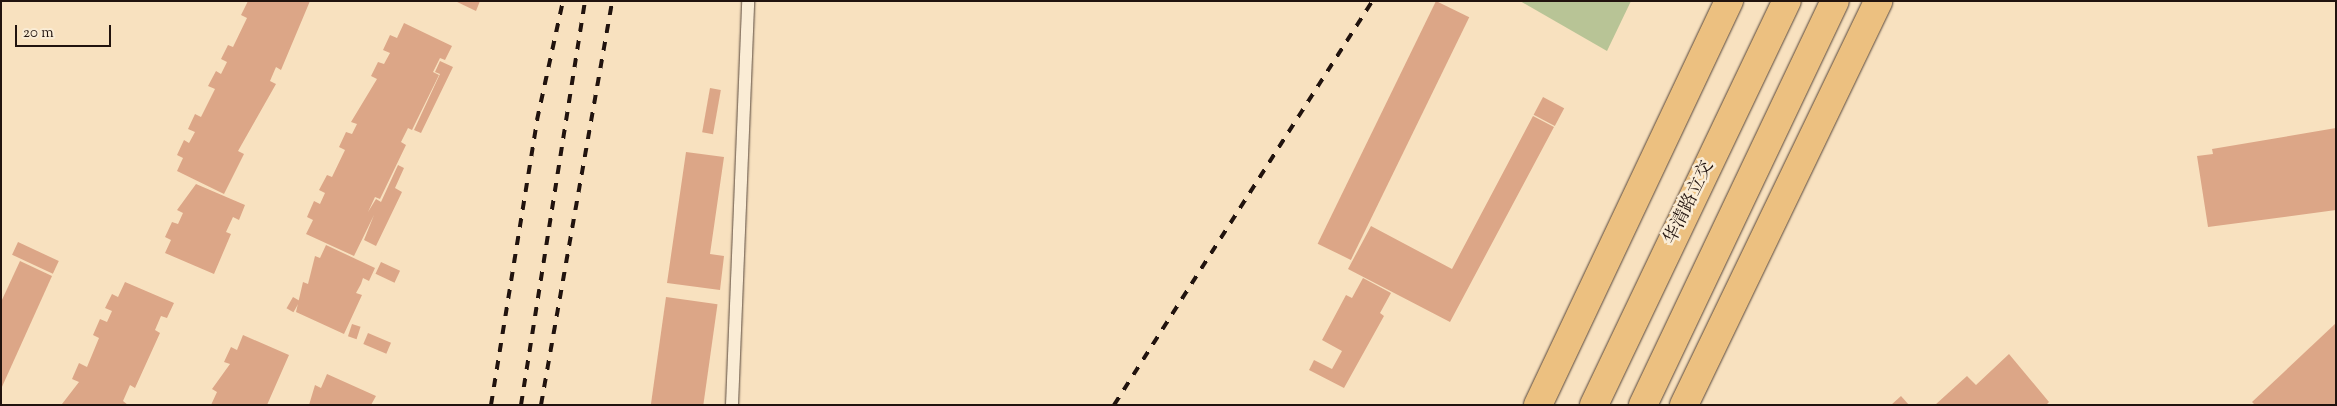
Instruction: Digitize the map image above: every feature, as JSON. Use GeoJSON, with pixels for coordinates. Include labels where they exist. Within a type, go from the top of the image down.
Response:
{"type":"FeatureCollection","features":[{"type":"Feature","properties":{"kind":"main road"},"geometry":{"type":"LineString","coordinates":[[1538,405],[1729,1]]}},
{"type":"Feature","properties":{"kind":"main road","name":"华清路立交"},"geometry":{"type":"LineString","coordinates":[[1594,405],[1787,1]]}},
{"type":"Feature","properties":{"kind":"main road"},"geometry":{"type":"LineString","coordinates":[[1643,405],[1835,1]]}},
{"type":"Feature","properties":{"kind":"main road"},"geometry":{"type":"LineString","coordinates":[[1684,405],[1878,1]]}},
{"type":"Feature","properties":{"kind":"lane"},"geometry":{"type":"LineString","coordinates":[[732,405],[748,1]]}},
{"type":"Feature","properties":{"kind":"green space"},"geometry":{"type":"Polygon","coordinates":[[[1520,1],[1631,1],[1607,51],[1520,1]]]}},
{"type":"Feature","properties":{"kind":"building"},"geometry":{"type":"Polygon","coordinates":[[[248,1],[310,1],[281,70],[276,67],[270,81],[276,84],[238,151],[244,154],[224,194],[177,171],[183,158],[177,155],[184,140],[189,143],[195,132],[188,129],[195,114],[201,117],[215,89],[208,86],[216,71],[221,74],[227,62],[221,59],[228,45],[233,47],[247,18],[241,15],[248,1]]]}},
{"type":"Feature","properties":{"kind":"building"},"geometry":{"type":"Polygon","coordinates":[[[455,1],[480,1],[476,11],[455,1]]]}},
{"type":"Feature","properties":{"kind":"building"},"geometry":{"type":"Polygon","coordinates":[[[1436,1],[1469,17],[1351,260],[1318,244],[1436,1]]]}},
{"type":"Feature","properties":{"kind":"building"},"geometry":{"type":"Polygon","coordinates":[[[404,23],[452,46],[445,60],[440,58],[433,72],[439,75],[412,130],[408,128],[401,142],[406,145],[380,199],[375,197],[368,212],[376,199],[381,202],[398,165],[404,168],[395,188],[402,192],[376,246],[364,240],[374,215],[354,256],[306,234],[313,220],[307,217],[314,201],[320,204],[325,193],[319,190],[327,175],[332,177],[345,150],[339,147],[346,132],[352,134],[357,124],[351,122],[377,79],[371,76],[378,62],[384,64],[390,53],[383,50],[390,35],[397,38],[404,23]]]}},
{"type":"Feature","properties":{"kind":"building"},"geometry":{"type":"Polygon","coordinates":[[[440,61],[453,67],[421,133],[414,130],[440,74],[435,72],[440,61]]]}},
{"type":"Feature","properties":{"kind":"building"},"geometry":{"type":"Polygon","coordinates":[[[710,88],[721,90],[713,134],[702,132],[710,88]]]}},
{"type":"Feature","properties":{"kind":"building"},"geometry":{"type":"Polygon","coordinates":[[[1543,97],[1564,108],[1555,126],[1534,115],[1543,97]]]}},
{"type":"Feature","properties":{"kind":"building"},"geometry":{"type":"Polygon","coordinates":[[[1533,116],[1554,127],[1450,322],[1348,269],[1371,226],[1452,269],[1533,116]]]}},
{"type":"Feature","properties":{"kind":"building"},"geometry":{"type":"Polygon","coordinates":[[[2336,128],[2336,210],[2208,227],[2197,156],[2213,154],[2212,149],[2336,128]]]}},
{"type":"Feature","properties":{"kind":"building"},"geometry":{"type":"Polygon","coordinates":[[[686,152],[724,157],[710,254],[724,256],[720,290],[667,283],[686,152]]]}},
{"type":"Feature","properties":{"kind":"building"},"geometry":{"type":"Polygon","coordinates":[[[196,184],[245,205],[239,220],[233,217],[226,232],[231,234],[214,274],[165,253],[171,240],[165,237],[172,222],[178,224],[183,213],[177,210],[196,184]]]}},
{"type":"Feature","properties":{"kind":"building"},"geometry":{"type":"Polygon","coordinates":[[[18,242],[59,261],[53,274],[12,255],[18,242]]]}},
{"type":"Feature","properties":{"kind":"building"},"geometry":{"type":"Polygon","coordinates":[[[326,245],[375,268],[369,281],[363,278],[356,293],[362,295],[344,334],[296,312],[303,282],[308,284],[315,256],[320,258],[326,245]]]}},
{"type":"Feature","properties":{"kind":"building"},"geometry":{"type":"Polygon","coordinates":[[[20,261],[52,276],[1,389],[1,302],[20,261]]]}},
{"type":"Feature","properties":{"kind":"building"},"geometry":{"type":"Polygon","coordinates":[[[381,262],[400,271],[395,283],[376,274],[381,262]]]}},
{"type":"Feature","properties":{"kind":"building"},"geometry":{"type":"Polygon","coordinates":[[[1363,278],[1391,293],[1380,313],[1384,316],[1344,388],[1309,370],[1314,360],[1332,369],[1342,351],[1322,340],[1346,295],[1352,298],[1363,278]]]}},
{"type":"Feature","properties":{"kind":"building"},"geometry":{"type":"Polygon","coordinates":[[[125,282],[174,303],[167,318],[161,316],[155,330],[160,333],[135,388],[130,385],[123,401],[128,405],[62,404],[79,382],[72,379],[79,363],[87,367],[99,338],[93,335],[100,319],[107,322],[112,311],[105,308],[112,294],[118,297],[125,282]]]}},
{"type":"Feature","properties":{"kind":"building"},"geometry":{"type":"Polygon","coordinates":[[[293,297],[300,301],[293,312],[286,308],[293,297]]]}},
{"type":"Feature","properties":{"kind":"building"},"geometry":{"type":"Polygon","coordinates":[[[666,297],[717,304],[703,405],[651,405],[666,297]]]}},
{"type":"Feature","properties":{"kind":"building"},"geometry":{"type":"Polygon","coordinates":[[[2336,323],[2336,405],[2255,405],[2252,402],[2336,323]]]}},
{"type":"Feature","properties":{"kind":"building"},"geometry":{"type":"Polygon","coordinates":[[[352,324],[361,327],[357,339],[348,336],[352,324]]]}},
{"type":"Feature","properties":{"kind":"building"},"geometry":{"type":"Polygon","coordinates":[[[368,333],[391,343],[386,354],[363,344],[368,333]]]}},
{"type":"Feature","properties":{"kind":"building"},"geometry":{"type":"Polygon","coordinates":[[[243,335],[289,355],[267,405],[211,405],[217,392],[212,389],[230,364],[224,362],[231,347],[237,350],[243,335]]]}},
{"type":"Feature","properties":{"kind":"building"},"geometry":{"type":"Polygon","coordinates":[[[2009,354],[2049,402],[2046,405],[1935,405],[1967,376],[1976,385],[2009,354]]]}},
{"type":"Feature","properties":{"kind":"building"},"geometry":{"type":"Polygon","coordinates":[[[327,374],[376,396],[371,405],[309,405],[315,385],[321,388],[327,374]]]}},
{"type":"Feature","properties":{"kind":"building"},"geometry":{"type":"Polygon","coordinates":[[[1901,396],[1909,405],[1891,405],[1901,396]]]}},
{"type":"Feature","properties":{"kind":"railway"},"geometry":{"type":"LineString","coordinates":[[491,405],[537,120],[563,1]]}},
{"type":"Feature","properties":{"kind":"railway"},"geometry":{"type":"LineString","coordinates":[[521,405],[585,1]]}},
{"type":"Feature","properties":{"kind":"railway"},"geometry":{"type":"LineString","coordinates":[[541,405],[612,1]]}},
{"type":"Feature","properties":{"kind":"railway"},"geometry":{"type":"LineString","coordinates":[[1114,405],[1372,1]]}}]}
